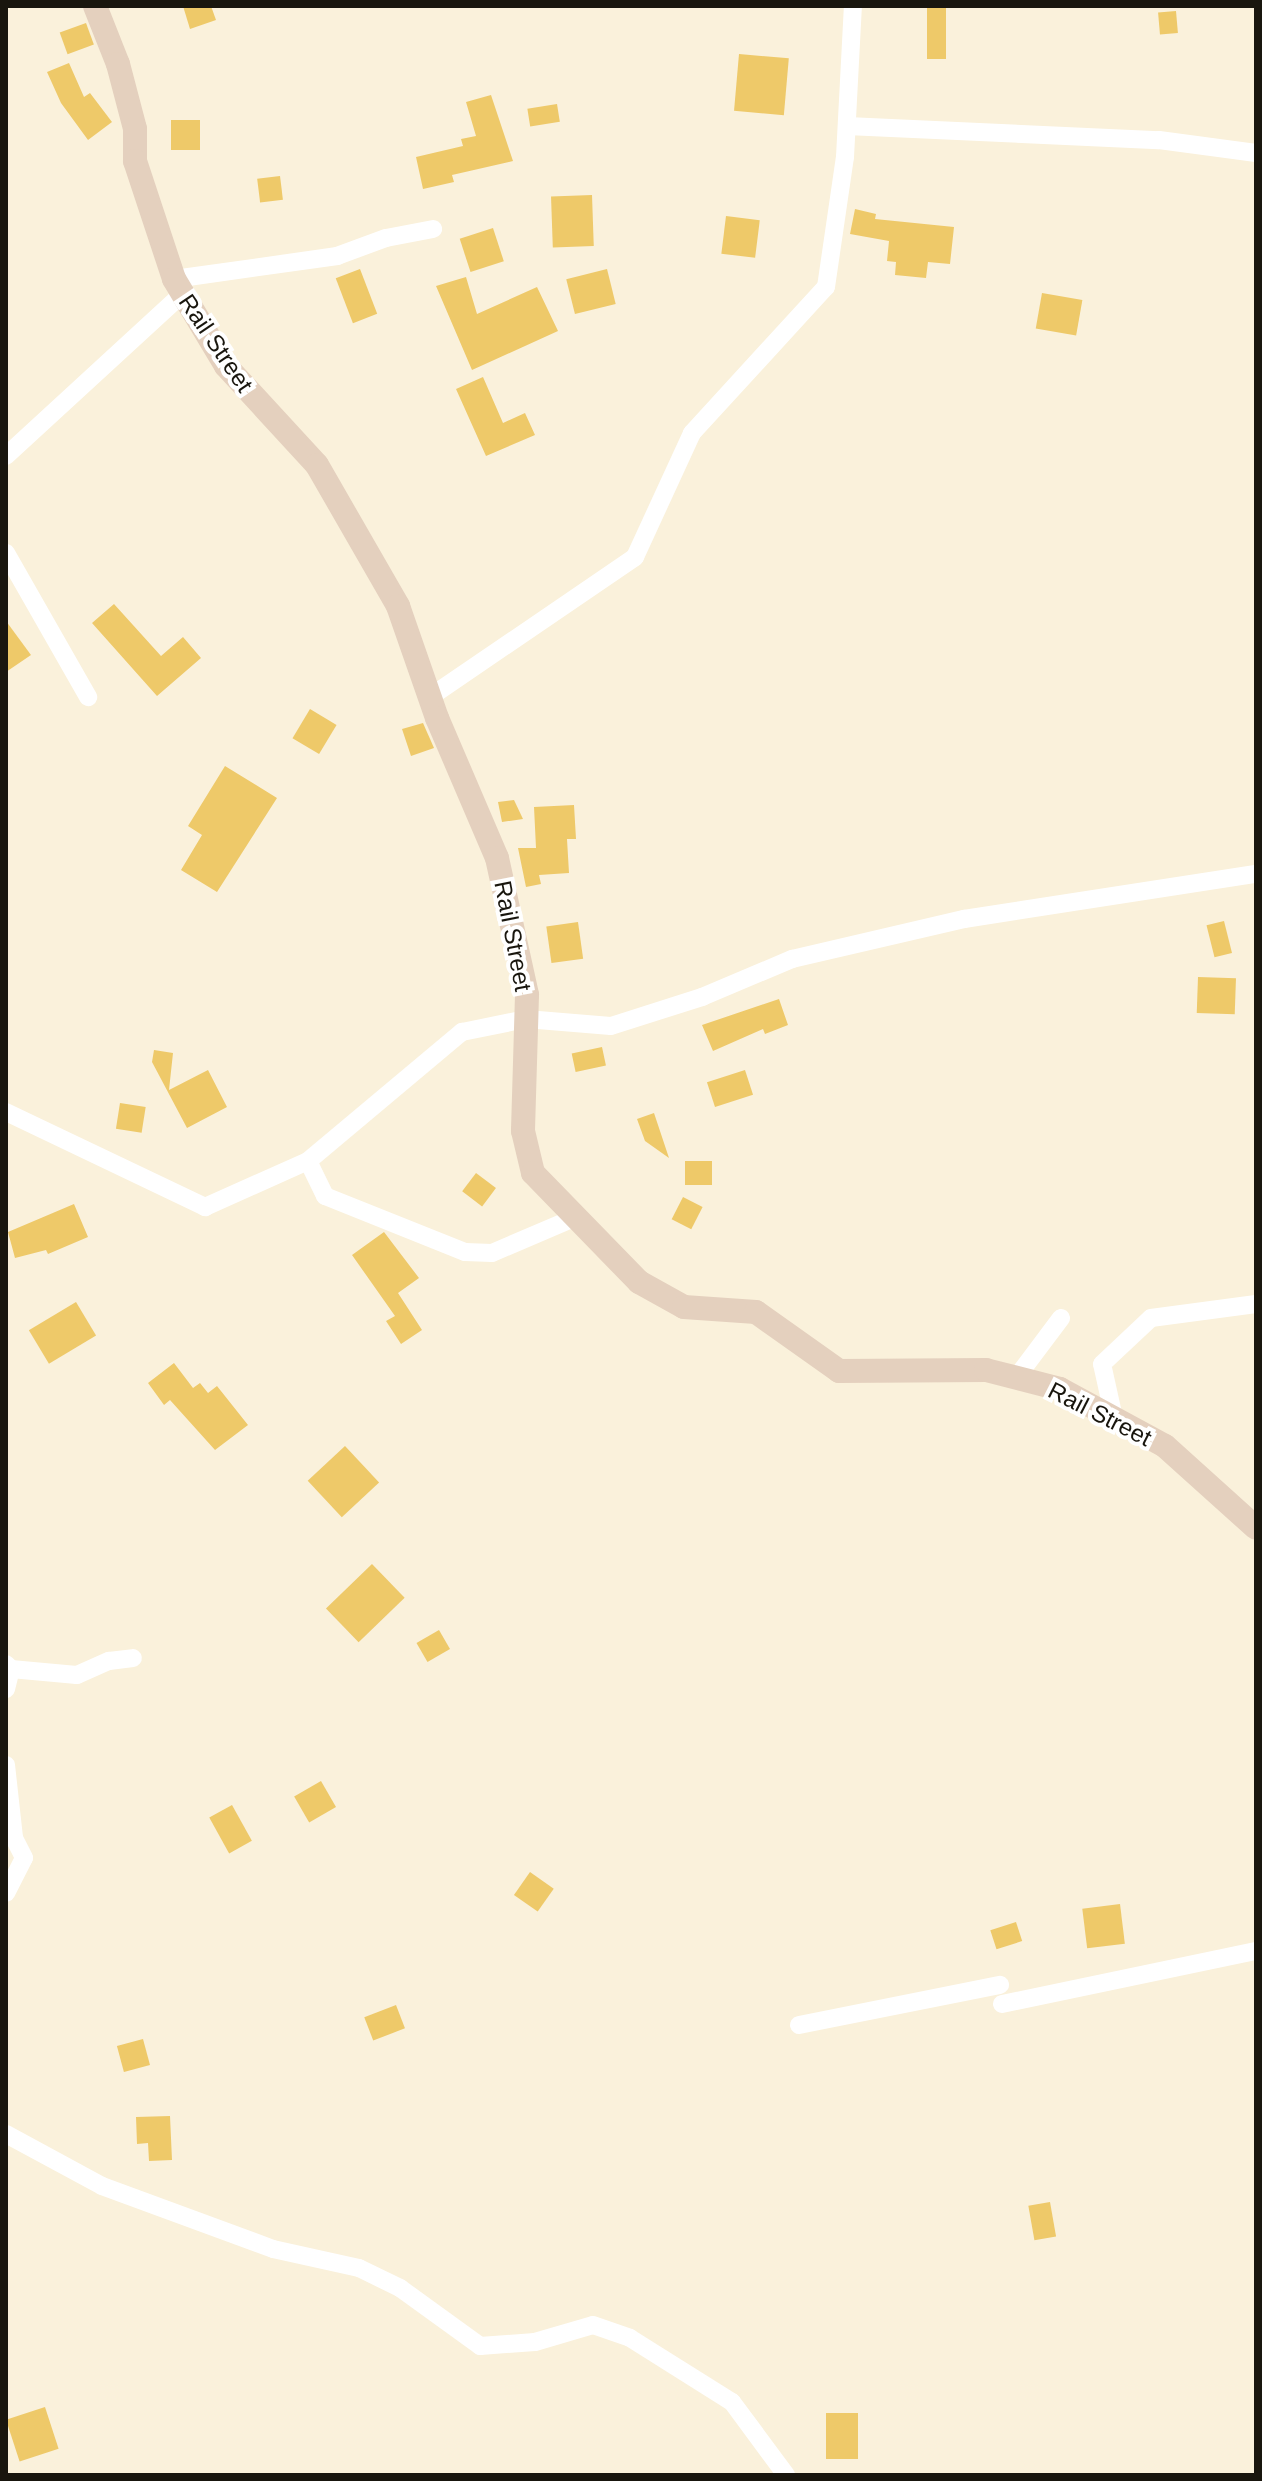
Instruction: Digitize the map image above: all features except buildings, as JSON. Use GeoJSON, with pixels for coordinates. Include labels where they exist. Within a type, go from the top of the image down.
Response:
{"type":"FeatureCollection","features":[{"type":"Feature","properties":{"kind":"street","name":"Rail Street"},"geometry":{"type":"LineString","coordinates":[[95,6],[118,64],[135,129],[135,161],[178,286],[226,366],[317,465],[398,606],[430,697],[497,858],[527,995],[523,1131],[533,1173],[639,1282],[684,1307],[756,1312],[839,1371],[986,1370],[1060,1389],[1165,1446],[1256,1528]]}},
{"type":"Feature","properties":{"kind":"street"},"geometry":{"type":"LineString","coordinates":[[430,697],[635,557],[692,433],[826,287],[847,126],[853,6]]}},
{"type":"Feature","properties":{"kind":"street"},"geometry":{"type":"LineString","coordinates":[[847,126],[1159,140],[1256,153]]}},
{"type":"Feature","properties":{"kind":"street"},"geometry":{"type":"LineString","coordinates":[[6,456],[178,286],[337,256],[386,238],[433,229]]}},
{"type":"Feature","properties":{"kind":"street"},"geometry":{"type":"LineString","coordinates":[[6,553],[88,697]]}},
{"type":"Feature","properties":{"kind":"street"},"geometry":{"type":"LineString","coordinates":[[6,1112],[205,1207],[308,1161],[462,1032],[526,1019],[611,1026],[702,997],[792,959],[964,919],[1256,874]]}},
{"type":"Feature","properties":{"kind":"street"},"geometry":{"type":"LineString","coordinates":[[308,1161],[325,1196],[465,1252],[492,1253],[576,1217]]}},
{"type":"Feature","properties":{"kind":"street"},"geometry":{"type":"LineString","coordinates":[[1114,1418],[1102,1364],[1151,1318],[1256,1304]]}},
{"type":"Feature","properties":{"kind":"street"},"geometry":{"type":"LineString","coordinates":[[1016,1378],[1061,1318]]}},
{"type":"Feature","properties":{"kind":"street"},"geometry":{"type":"LineString","coordinates":[[6,1689],[8,1666],[77,1675],[133,1658]]}},
{"type":"Feature","properties":{"kind":"street"},"geometry":{"type":"LineString","coordinates":[[6,1765],[14,1838],[24,1858],[6,1893]]}},
{"type":"Feature","properties":{"kind":"street"},"geometry":{"type":"LineString","coordinates":[[1002,2004],[1256,1951]]}},
{"type":"Feature","properties":{"kind":"street"},"geometry":{"type":"LineString","coordinates":[[799,2025],[1000,1985]]}},
{"type":"Feature","properties":{"kind":"street"},"geometry":{"type":"LineString","coordinates":[[6,2134],[102,2186],[273,2249],[359,2268],[400,2288],[480,2346],[535,2342],[593,2325],[630,2338],[732,2402],[786,2475]]}}]}
